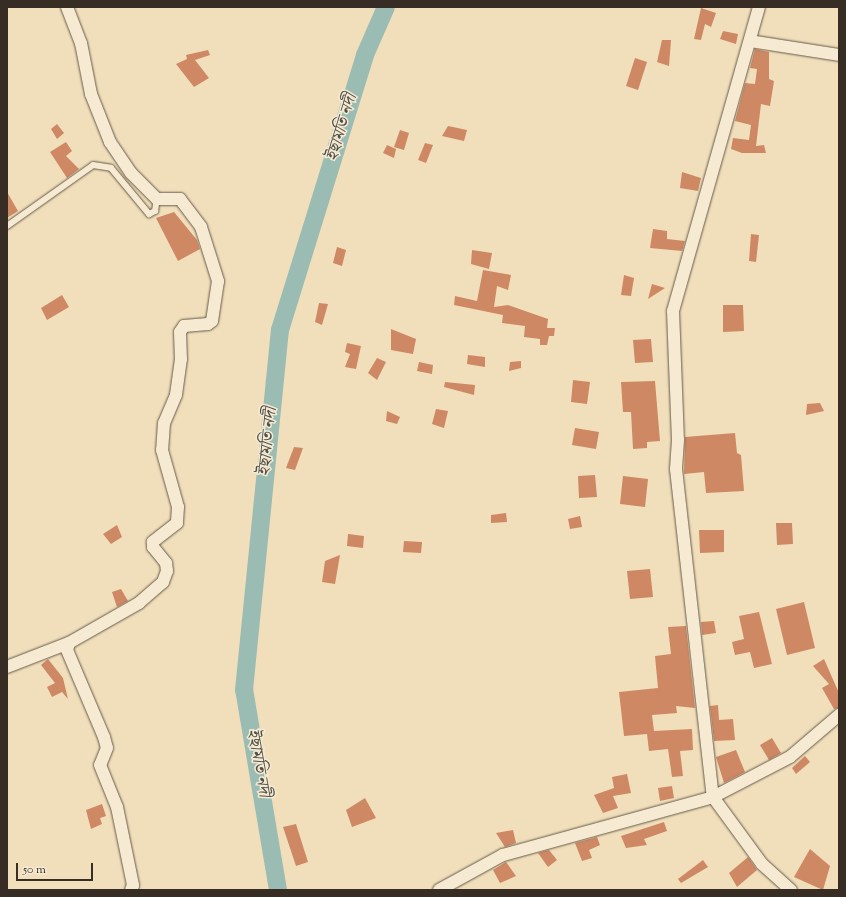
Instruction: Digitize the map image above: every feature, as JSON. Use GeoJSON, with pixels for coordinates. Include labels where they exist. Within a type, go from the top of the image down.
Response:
{"type":"FeatureCollection","features":[{"type":"Feature","properties":{"kind":"street"},"geometry":{"type":"LineString","coordinates":[[7,667],[70,643],[139,603],[163,582],[167,571],[166,563],[153,547],[153,542],[177,523],[178,507],[162,450],[164,423],[176,395],[181,359],[180,332],[184,326],[208,324],[212,321],[218,281],[201,227],[180,199],[157,199],[131,173],[110,142],[91,94],[83,49],[68,7]]}},
{"type":"Feature","properties":{"kind":"street"},"geometry":{"type":"LineString","coordinates":[[759,7],[673,311],[678,440],[676,469],[713,797],[762,864],[791,890]]}},
{"type":"Feature","properties":{"kind":"street"},"geometry":{"type":"LineString","coordinates":[[750,41],[839,55]]}},
{"type":"Feature","properties":{"kind":"street"},"geometry":{"type":"LineString","coordinates":[[70,643],[67,650],[72,666],[104,737],[107,748],[100,766],[117,807],[133,885],[131,890]]}},
{"type":"Feature","properties":{"kind":"street"},"geometry":{"type":"LineString","coordinates":[[439,890],[503,855],[713,797],[790,757],[839,715]]}},
{"type":"Feature","properties":{"kind":"lane"},"geometry":{"type":"LineString","coordinates":[[7,226],[93,165],[111,168],[149,214],[155,211],[157,199]]}},
{"type":"Feature","properties":{"kind":"building"},"geometry":{"type":"Polygon","coordinates":[[[701,8],[716,13],[711,27],[705,24],[701,40],[694,39],[701,8]]]}},
{"type":"Feature","properties":{"kind":"building"},"geometry":{"type":"Polygon","coordinates":[[[723,31],[738,34],[736,44],[720,39],[723,31]]]}},
{"type":"Feature","properties":{"kind":"building"},"geometry":{"type":"Polygon","coordinates":[[[662,40],[671,40],[669,66],[657,62],[662,40]]]}},
{"type":"Feature","properties":{"kind":"building"},"geometry":{"type":"Polygon","coordinates":[[[755,49],[769,52],[769,79],[774,81],[770,106],[761,104],[756,146],[764,145],[766,153],[742,153],[731,149],[733,138],[749,140],[751,125],[735,121],[745,83],[755,84],[757,69],[750,68],[755,49]]]}},
{"type":"Feature","properties":{"kind":"building"},"geometry":{"type":"Polygon","coordinates":[[[208,50],[210,55],[195,60],[209,78],[194,87],[176,64],[187,59],[186,55],[208,50]]]}},
{"type":"Feature","properties":{"kind":"building"},"geometry":{"type":"Polygon","coordinates":[[[635,58],[647,62],[638,90],[626,86],[635,58]]]}},
{"type":"Feature","properties":{"kind":"building"},"geometry":{"type":"Polygon","coordinates":[[[57,124],[64,133],[57,139],[51,129],[57,124]]]}},
{"type":"Feature","properties":{"kind":"building"},"geometry":{"type":"Polygon","coordinates":[[[448,126],[467,130],[464,141],[442,136],[448,126]]]}},
{"type":"Feature","properties":{"kind":"building"},"geometry":{"type":"Polygon","coordinates":[[[400,130],[409,133],[404,150],[394,147],[400,130]]]}},
{"type":"Feature","properties":{"kind":"building"},"geometry":{"type":"Polygon","coordinates":[[[66,142],[72,151],[66,156],[79,169],[67,178],[50,152],[66,142]]]}},
{"type":"Feature","properties":{"kind":"building"},"geometry":{"type":"Polygon","coordinates":[[[425,143],[433,145],[426,163],[418,160],[425,143]]]}},
{"type":"Feature","properties":{"kind":"building"},"geometry":{"type":"Polygon","coordinates":[[[387,145],[396,149],[394,158],[383,153],[387,145]]]}},
{"type":"Feature","properties":{"kind":"building"},"geometry":{"type":"Polygon","coordinates":[[[682,172],[701,178],[698,191],[680,188],[682,172]]]}},
{"type":"Feature","properties":{"kind":"building"},"geometry":{"type":"Polygon","coordinates":[[[7,192],[18,211],[7,218],[7,192]]]}},
{"type":"Feature","properties":{"kind":"building"},"geometry":{"type":"Polygon","coordinates":[[[174,212],[197,240],[200,249],[178,261],[156,218],[174,212]]]}},
{"type":"Feature","properties":{"kind":"building"},"geometry":{"type":"Polygon","coordinates":[[[653,229],[667,231],[667,239],[685,241],[682,251],[650,248],[653,229]]]}},
{"type":"Feature","properties":{"kind":"building"},"geometry":{"type":"Polygon","coordinates":[[[751,234],[759,235],[756,262],[749,261],[751,234]]]}},
{"type":"Feature","properties":{"kind":"building"},"geometry":{"type":"Polygon","coordinates":[[[337,247],[346,250],[342,266],[333,263],[337,247]]]}},
{"type":"Feature","properties":{"kind":"building"},"geometry":{"type":"Polygon","coordinates":[[[472,250],[492,253],[489,269],[471,264],[472,250]]]}},
{"type":"Feature","properties":{"kind":"building"},"geometry":{"type":"Polygon","coordinates":[[[483,270],[511,275],[508,290],[497,286],[494,307],[508,305],[548,319],[547,328],[555,328],[554,336],[549,336],[547,345],[540,345],[540,339],[524,337],[525,326],[502,323],[503,315],[454,305],[455,296],[477,301],[483,270]]]}},
{"type":"Feature","properties":{"kind":"building"},"geometry":{"type":"Polygon","coordinates":[[[624,275],[634,278],[631,296],[621,295],[624,275]]]}},
{"type":"Feature","properties":{"kind":"building"},"geometry":{"type":"Polygon","coordinates":[[[652,284],[665,288],[648,299],[652,284]]]}},
{"type":"Feature","properties":{"kind":"building"},"geometry":{"type":"Polygon","coordinates":[[[62,295],[69,307],[47,320],[41,308],[62,295]]]}},
{"type":"Feature","properties":{"kind":"building"},"geometry":{"type":"Polygon","coordinates":[[[319,303],[328,304],[322,325],[315,322],[319,303]]]}},
{"type":"Feature","properties":{"kind":"building"},"geometry":{"type":"Polygon","coordinates":[[[723,305],[743,305],[744,331],[723,332],[723,305]]]}},
{"type":"Feature","properties":{"kind":"building"},"geometry":{"type":"Polygon","coordinates":[[[391,329],[416,339],[413,354],[391,350],[391,329]]]}},
{"type":"Feature","properties":{"kind":"building"},"geometry":{"type":"Polygon","coordinates":[[[651,339],[653,362],[635,363],[633,340],[651,339]]]}},
{"type":"Feature","properties":{"kind":"building"},"geometry":{"type":"Polygon","coordinates":[[[347,343],[361,346],[356,369],[345,367],[350,354],[345,352],[347,343]]]}},
{"type":"Feature","properties":{"kind":"building"},"geometry":{"type":"Polygon","coordinates":[[[468,355],[485,357],[485,367],[467,364],[468,355]]]}},
{"type":"Feature","properties":{"kind":"building"},"geometry":{"type":"Polygon","coordinates":[[[377,358],[386,362],[377,380],[368,373],[377,358]]]}},
{"type":"Feature","properties":{"kind":"building"},"geometry":{"type":"Polygon","coordinates":[[[521,361],[521,368],[509,371],[510,362],[521,361]]]}},
{"type":"Feature","properties":{"kind":"building"},"geometry":{"type":"Polygon","coordinates":[[[419,362],[433,365],[432,374],[417,371],[419,362]]]}},
{"type":"Feature","properties":{"kind":"building"},"geometry":{"type":"Polygon","coordinates":[[[573,380],[590,382],[587,404],[571,402],[573,380]]]}},
{"type":"Feature","properties":{"kind":"building"},"geometry":{"type":"Polygon","coordinates":[[[655,381],[660,441],[647,442],[647,448],[633,449],[631,412],[623,412],[621,382],[655,381]]]}},
{"type":"Feature","properties":{"kind":"building"},"geometry":{"type":"Polygon","coordinates":[[[445,382],[475,385],[474,395],[444,387],[445,382]]]}},
{"type":"Feature","properties":{"kind":"building"},"geometry":{"type":"Polygon","coordinates":[[[820,403],[824,411],[806,415],[807,404],[820,403]]]}},
{"type":"Feature","properties":{"kind":"building"},"geometry":{"type":"Polygon","coordinates":[[[436,409],[448,411],[444,428],[432,424],[436,409]]]}},
{"type":"Feature","properties":{"kind":"building"},"geometry":{"type":"Polygon","coordinates":[[[387,411],[400,417],[397,424],[386,421],[387,411]]]}},
{"type":"Feature","properties":{"kind":"building"},"geometry":{"type":"Polygon","coordinates":[[[575,428],[599,432],[596,449],[572,445],[575,428]]]}},
{"type":"Feature","properties":{"kind":"building"},"geometry":{"type":"Polygon","coordinates":[[[735,433],[737,453],[741,455],[744,491],[706,493],[704,472],[684,474],[685,437],[735,433]]]}},
{"type":"Feature","properties":{"kind":"building"},"geometry":{"type":"Polygon","coordinates":[[[294,447],[303,448],[295,470],[286,468],[294,447]]]}},
{"type":"Feature","properties":{"kind":"building"},"geometry":{"type":"Polygon","coordinates":[[[595,475],[597,497],[579,498],[578,476],[595,475]]]}},
{"type":"Feature","properties":{"kind":"building"},"geometry":{"type":"Polygon","coordinates":[[[623,476],[648,479],[645,507],[620,504],[623,476]]]}},
{"type":"Feature","properties":{"kind":"building"},"geometry":{"type":"Polygon","coordinates":[[[506,513],[507,522],[491,523],[491,515],[506,513]]]}},
{"type":"Feature","properties":{"kind":"building"},"geometry":{"type":"Polygon","coordinates":[[[580,516],[582,527],[570,529],[568,519],[580,516]]]}},
{"type":"Feature","properties":{"kind":"building"},"geometry":{"type":"Polygon","coordinates":[[[776,523],[792,523],[793,544],[777,545],[776,523]]]}},
{"type":"Feature","properties":{"kind":"building"},"geometry":{"type":"Polygon","coordinates":[[[117,525],[122,537],[111,544],[103,534],[117,525]]]}},
{"type":"Feature","properties":{"kind":"building"},"geometry":{"type":"Polygon","coordinates":[[[699,530],[724,530],[724,552],[700,553],[699,530]]]}},
{"type":"Feature","properties":{"kind":"building"},"geometry":{"type":"Polygon","coordinates":[[[348,534],[364,536],[363,548],[347,546],[348,534]]]}},
{"type":"Feature","properties":{"kind":"building"},"geometry":{"type":"Polygon","coordinates":[[[404,541],[422,542],[421,553],[403,552],[404,541]]]}},
{"type":"Feature","properties":{"kind":"building"},"geometry":{"type":"Polygon","coordinates":[[[340,555],[335,584],[322,582],[325,561],[340,555]]]}},
{"type":"Feature","properties":{"kind":"building"},"geometry":{"type":"Polygon","coordinates":[[[650,569],[653,597],[630,599],[627,571],[650,569]]]}},
{"type":"Feature","properties":{"kind":"building"},"geometry":{"type":"Polygon","coordinates":[[[121,589],[128,601],[117,607],[112,592],[121,589]]]}},
{"type":"Feature","properties":{"kind":"building"},"geometry":{"type":"Polygon","coordinates":[[[804,602],[815,648],[787,655],[776,609],[804,602]]]}},
{"type":"Feature","properties":{"kind":"building"},"geometry":{"type":"Polygon","coordinates":[[[759,612],[772,664],[754,668],[750,652],[735,655],[732,642],[744,639],[739,616],[759,612]]]}},
{"type":"Feature","properties":{"kind":"building"},"geometry":{"type":"Polygon","coordinates":[[[714,621],[716,633],[702,635],[701,622],[714,621]]]}},
{"type":"Feature","properties":{"kind":"building"},"geometry":{"type":"Polygon","coordinates":[[[686,626],[695,708],[676,706],[677,713],[652,715],[654,731],[692,729],[693,750],[680,751],[683,776],[672,777],[668,749],[649,751],[647,734],[624,736],[619,692],[658,688],[655,656],[671,654],[668,627],[686,626]]]}},
{"type":"Feature","properties":{"kind":"building"},"geometry":{"type":"Polygon","coordinates":[[[48,659],[63,678],[68,699],[62,692],[52,697],[47,687],[55,683],[41,665],[48,659]]]}},
{"type":"Feature","properties":{"kind":"building"},"geometry":{"type":"Polygon","coordinates":[[[824,659],[839,693],[839,708],[834,709],[822,688],[829,684],[813,666],[824,659]]]}},
{"type":"Feature","properties":{"kind":"building"},"geometry":{"type":"Polygon","coordinates":[[[718,705],[719,720],[733,719],[735,740],[714,741],[710,706],[718,705]]]}},
{"type":"Feature","properties":{"kind":"building"},"geometry":{"type":"Polygon","coordinates":[[[772,738],[781,753],[769,760],[760,745],[772,738]]]}},
{"type":"Feature","properties":{"kind":"building"},"geometry":{"type":"Polygon","coordinates":[[[736,750],[745,772],[724,783],[716,757],[736,750]]]}},
{"type":"Feature","properties":{"kind":"building"},"geometry":{"type":"Polygon","coordinates":[[[805,756],[810,762],[796,774],[792,768],[805,756]]]}},
{"type":"Feature","properties":{"kind":"building"},"geometry":{"type":"Polygon","coordinates":[[[627,774],[631,793],[613,796],[618,808],[603,813],[594,795],[614,788],[612,777],[627,774]]]}},
{"type":"Feature","properties":{"kind":"building"},"geometry":{"type":"Polygon","coordinates":[[[672,786],[674,798],[660,801],[658,788],[672,786]]]}},
{"type":"Feature","properties":{"kind":"building"},"geometry":{"type":"Polygon","coordinates":[[[365,798],[376,818],[352,827],[346,810],[365,798]]]}},
{"type":"Feature","properties":{"kind":"building"},"geometry":{"type":"Polygon","coordinates":[[[102,804],[106,816],[100,818],[102,824],[91,829],[86,810],[102,804]]]}},
{"type":"Feature","properties":{"kind":"building"},"geometry":{"type":"Polygon","coordinates":[[[664,822],[667,831],[644,839],[647,845],[626,848],[621,836],[664,822]]]}},
{"type":"Feature","properties":{"kind":"building"},"geometry":{"type":"Polygon","coordinates":[[[296,824],[308,862],[296,866],[283,827],[296,824]]]}},
{"type":"Feature","properties":{"kind":"building"},"geometry":{"type":"Polygon","coordinates":[[[513,830],[516,843],[505,847],[496,833],[513,830]]]}},
{"type":"Feature","properties":{"kind":"building"},"geometry":{"type":"Polygon","coordinates":[[[597,837],[600,845],[589,850],[592,858],[582,861],[575,843],[597,837]]]}},
{"type":"Feature","properties":{"kind":"building"},"geometry":{"type":"Polygon","coordinates":[[[810,849],[830,866],[823,890],[794,877],[810,849]]]}},
{"type":"Feature","properties":{"kind":"building"},"geometry":{"type":"Polygon","coordinates":[[[549,850],[557,860],[548,867],[538,853],[549,850]]]}},
{"type":"Feature","properties":{"kind":"building"},"geometry":{"type":"Polygon","coordinates":[[[748,857],[757,870],[737,887],[729,873],[748,857]]]}},
{"type":"Feature","properties":{"kind":"building"},"geometry":{"type":"Polygon","coordinates":[[[703,860],[708,867],[681,883],[678,879],[703,860]]]}},
{"type":"Feature","properties":{"kind":"building"},"geometry":{"type":"Polygon","coordinates":[[[506,862],[516,876],[500,883],[493,870],[506,862]]]}},
{"type":"Feature","properties":{"kind":"waterway","name":"ইছামতি নদী"},"geometry":{"type":"LineString","coordinates":[[278,890],[244,690],[280,330],[365,55],[386,7]]}}]}
